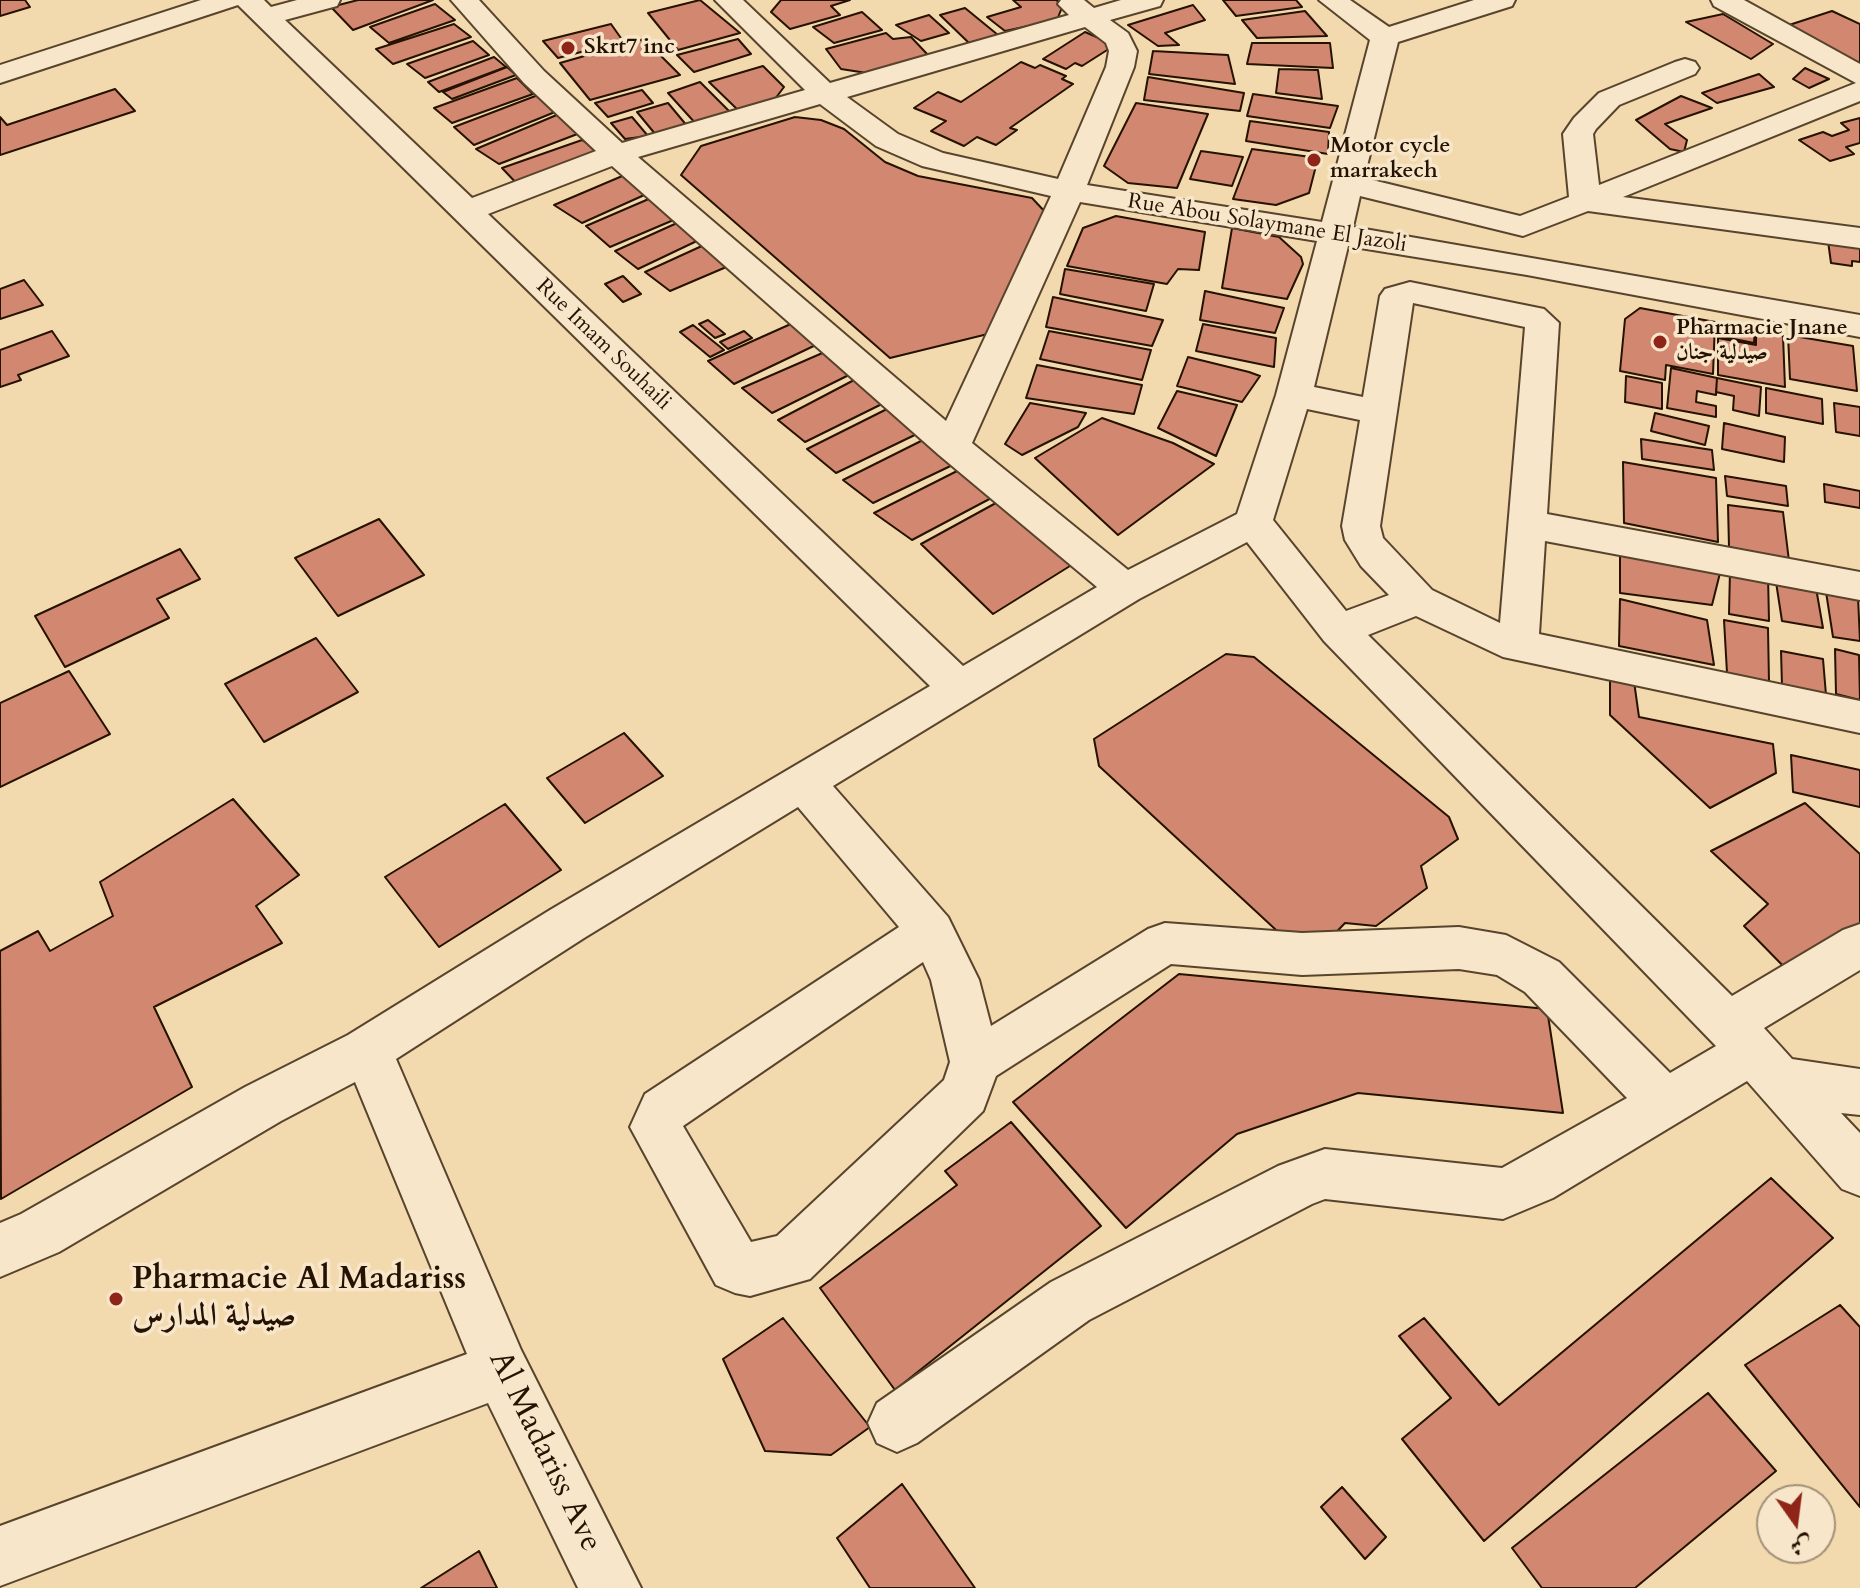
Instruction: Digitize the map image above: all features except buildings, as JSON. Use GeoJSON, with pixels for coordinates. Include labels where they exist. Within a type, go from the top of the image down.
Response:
{"type":"FeatureCollection","features":[{"type":"Feature","properties":{"kind":"street"},"geometry":{"type":"LineString","coordinates":[[0,74],[228,0]]}},
{"type":"Feature","properties":{"kind":"street"},"geometry":{"type":"LineString","coordinates":[[258,8],[327,0]]}},
{"type":"Feature","properties":{"kind":"street"},"geometry":{"type":"LineString","coordinates":[[464,0],[534,77],[616,154],[952,446],[1125,589]]}},
{"type":"Feature","properties":{"kind":"street","name":"Rue Abou Solaymane El Jazoli"},"geometry":{"type":"LineString","coordinates":[[729,0],[826,95],[887,140],[933,160],[1069,191],[1336,237],[1527,265],[1860,326]]}},
{"type":"Feature","properties":{"kind":"street"},"geometry":{"type":"LineString","coordinates":[[465,212],[616,154],[826,95],[1078,9],[1150,0]]}},
{"type":"Feature","properties":{"kind":"street"},"geometry":{"type":"LineString","coordinates":[[1332,0],[1385,37]]}},
{"type":"Feature","properties":{"kind":"street"},"geometry":{"type":"LineString","coordinates":[[1385,37],[1502,0]]}},
{"type":"Feature","properties":{"kind":"street"},"geometry":{"type":"LineString","coordinates":[[1724,0],[1860,76]]}},
{"type":"Feature","properties":{"kind":"street","name":"Rue Imam Souhaili"},"geometry":{"type":"LineString","coordinates":[[258,8],[960,689]]}},
{"type":"Feature","properties":{"kind":"street"},"geometry":{"type":"LineString","coordinates":[[952,446],[1069,191],[1120,67],[1123,51],[1118,39],[1078,9]]}},
{"type":"Feature","properties":{"kind":"street"},"geometry":{"type":"LineString","coordinates":[[0,1250],[40,1233],[263,1104],[366,1051],[567,924],[805,784],[1125,589],[1253,522],[1294,395],[1385,37]]}},
{"type":"Feature","properties":{"kind":"street"},"geometry":{"type":"LineString","coordinates":[[1585,201],[1578,134],[1584,124],[1609,99],[1685,68]]}},
{"type":"Feature","properties":{"kind":"street"},"geometry":{"type":"LineString","coordinates":[[1346,183],[1523,226],[1860,91]]}},
{"type":"Feature","properties":{"kind":"street"},"geometry":{"type":"LineString","coordinates":[[1585,201],[1860,238]]}},
{"type":"Feature","properties":{"kind":"street"},"geometry":{"type":"LineString","coordinates":[[1523,226],[1527,265]]}},
{"type":"Feature","properties":{"kind":"street"},"geometry":{"type":"LineString","coordinates":[[1513,644],[1519,639],[1543,326],[1540,320],[1532,316],[1410,292],[1399,294],[1361,526],[1364,540],[1375,556],[1418,600],[1503,642],[1860,717]]}},
{"type":"Feature","properties":{"kind":"street"},"geometry":{"type":"LineString","coordinates":[[1294,395],[1380,412]]}},
{"type":"Feature","properties":{"kind":"street"},"geometry":{"type":"LineString","coordinates":[[1253,522],[1338,630],[1754,1052],[1860,1171]]}},
{"type":"Feature","properties":{"kind":"street"},"geometry":{"type":"LineString","coordinates":[[1528,524],[1860,586]]}},
{"type":"Feature","properties":{"kind":"street"},"geometry":{"type":"LineString","coordinates":[[1338,630],[1418,600]]}},
{"type":"Feature","properties":{"kind":"street"},"geometry":{"type":"LineString","coordinates":[[805,784],[931,931],[955,980],[975,1062],[965,1094],[791,1260],[750,1269],[735,1266],[656,1127],[663,1111],[931,931]]}},
{"type":"Feature","properties":{"kind":"street"},"geometry":{"type":"LineString","coordinates":[[975,1062],[1165,943],[1302,954],[1459,948],[1506,956],[1542,977],[1665,1102]]}},
{"type":"Feature","properties":{"kind":"street"},"geometry":{"type":"LineString","coordinates":[[897,1423],[1070,1301],[1297,1184],[1325,1174],[1503,1194],[1535,1180],[1754,1052],[1860,945]]}},
{"type":"Feature","properties":{"kind":"street","name":"Al Madariss Ave"},"geometry":{"type":"LineString","coordinates":[[366,1051],[393,1106],[501,1370],[610,1588]]}},
{"type":"Feature","properties":{"kind":"street"},"geometry":{"type":"LineString","coordinates":[[1754,1052],[1860,1092]]}},
{"type":"Feature","properties":{"kind":"street"},"geometry":{"type":"LineString","coordinates":[[0,1556],[501,1370]]}},
{"type":"Feature","properties":{"kind":"place","name":"Skrt7 inc"},"geometry":{"type":"Point","coordinates":[568,48]}},
{"type":"Feature","properties":{"kind":"place","name":"Motor cycle marrakech"},"geometry":{"type":"Point","coordinates":[1314,160]}},
{"type":"Feature","properties":{"kind":"place","name":"Pharmacie Jnane صيدلية جنان"},"geometry":{"type":"Point","coordinates":[1660,342]}},
{"type":"Feature","properties":{"kind":"place","name":"Pharmacie Al Madariss صيدلية المدارس"},"geometry":{"type":"Point","coordinates":[116,1299]}}]}
